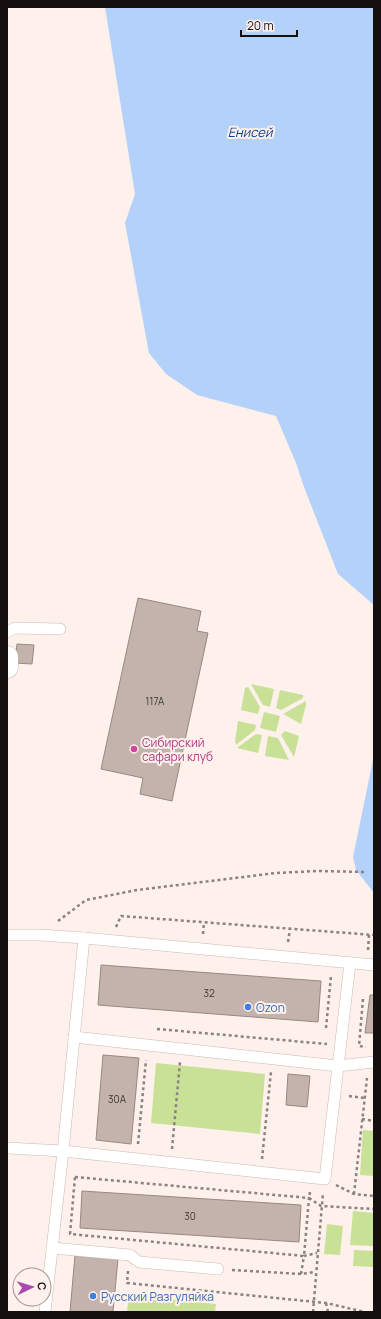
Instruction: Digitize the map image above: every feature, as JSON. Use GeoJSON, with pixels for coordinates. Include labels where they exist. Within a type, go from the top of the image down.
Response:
{"type":"FeatureCollection","features":[{"type":"Feature","properties":{"kind":"street"},"geometry":{"type":"LineString","coordinates":[[7,657],[7,667]]}},
{"type":"Feature","properties":{"kind":"lane"},"geometry":{"type":"LineString","coordinates":[[7,632],[15,628],[60,629]]}},
{"type":"Feature","properties":{"kind":"lane"},"geometry":{"type":"LineString","coordinates":[[7,935],[40,935],[84,938],[374,965]]}},
{"type":"Feature","properties":{"kind":"lane"},"geometry":{"type":"LineString","coordinates":[[44,1312],[63,1151],[84,938]]}},
{"type":"Feature","properties":{"kind":"lane"},"geometry":{"type":"LineString","coordinates":[[7,1148],[63,1151],[325,1179],[350,963]]}},
{"type":"Feature","properties":{"kind":"lane"},"geometry":{"type":"LineString","coordinates":[[74,1037],[338,1066],[372,1062]]}},
{"type":"Feature","properties":{"kind":"lane"},"geometry":{"type":"LineString","coordinates":[[52,1248],[130,1255],[139,1262],[218,1269]]}},
{"type":"Feature","properties":{"kind":"path"},"geometry":{"type":"LineString","coordinates":[[40,935],[86,900],[137,890],[276,873],[317,871],[367,872]]}},
{"type":"Feature","properties":{"kind":"path"},"geometry":{"type":"LineString","coordinates":[[121,916],[374,935]]}},
{"type":"Feature","properties":{"kind":"path"},"geometry":{"type":"LineString","coordinates":[[326,1029],[331,976]]}},
{"type":"Feature","properties":{"kind":"path"},"geometry":{"type":"LineString","coordinates":[[363,994],[359,1046],[371,1047]]}},
{"type":"Feature","properties":{"kind":"path"},"geometry":{"type":"LineString","coordinates":[[155,1029],[324,1044],[325,1037]]}},
{"type":"Feature","properties":{"kind":"path"},"geometry":{"type":"LineString","coordinates":[[137,1159],[147,1045]]}},
{"type":"Feature","properties":{"kind":"path"},"geometry":{"type":"LineString","coordinates":[[171,1163],[181,1048]]}},
{"type":"Feature","properties":{"kind":"path"},"geometry":{"type":"LineString","coordinates":[[260,1172],[272,1059]]}},
{"type":"Feature","properties":{"kind":"path"},"geometry":{"type":"LineString","coordinates":[[354,1194],[362,1119],[372,1062]]}},
{"type":"Feature","properties":{"kind":"path"},"geometry":{"type":"LineString","coordinates":[[362,1119],[374,1121]]}},
{"type":"Feature","properties":{"kind":"path"},"geometry":{"type":"LineString","coordinates":[[301,1274],[304,1256],[309,1198],[75,1177],[70,1234],[304,1256],[317,1253]]}},
{"type":"Feature","properties":{"kind":"path"},"geometry":{"type":"LineString","coordinates":[[313,1312],[315,1272],[325,1179],[354,1194],[374,1196]]}},
{"type":"Feature","properties":{"kind":"path"},"geometry":{"type":"LineString","coordinates":[[321,1206],[374,1209]]}},
{"type":"Feature","properties":{"kind":"path"},"geometry":{"type":"LineString","coordinates":[[130,1255],[127,1283],[313,1303],[326,1303],[365,1312]]}},
{"type":"Feature","properties":{"kind":"path"},"geometry":{"type":"LineString","coordinates":[[218,1269],[301,1274],[315,1272]]}},
{"type":"Feature","properties":{"kind":"path"},"geometry":{"type":"LineString","coordinates":[[326,1303],[328,1312]]}},
{"type":"Feature","properties":{"kind":"green space"},"geometry":{"type":"Polygon","coordinates":[[[251,684],[274,689],[270,707],[263,705],[251,684]]]}},
{"type":"Feature","properties":{"kind":"green space"},"geometry":{"type":"Polygon","coordinates":[[[248,687],[260,707],[258,714],[241,710],[245,688],[248,687]]]}},
{"type":"Feature","properties":{"kind":"green space"},"geometry":{"type":"Polygon","coordinates":[[[280,690],[303,695],[303,698],[281,710],[276,708],[280,690]]]}},
{"type":"Feature","properties":{"kind":"green space"},"geometry":{"type":"Polygon","coordinates":[[[306,701],[301,724],[283,714],[306,701]]]}},
{"type":"Feature","properties":{"kind":"green space"},"geometry":{"type":"Polygon","coordinates":[[[264,712],[280,716],[276,732],[260,728],[264,712]]]}},
{"type":"Feature","properties":{"kind":"green space"},"geometry":{"type":"Polygon","coordinates":[[[238,721],[256,725],[255,730],[236,745],[235,741],[238,721]]]}},
{"type":"Feature","properties":{"kind":"green space"},"geometry":{"type":"Polygon","coordinates":[[[285,731],[299,736],[294,757],[281,735],[285,731]]]}},
{"type":"Feature","properties":{"kind":"green space"},"geometry":{"type":"Polygon","coordinates":[[[256,734],[262,735],[258,753],[237,748],[256,734]]]}},
{"type":"Feature","properties":{"kind":"green space"},"geometry":{"type":"Polygon","coordinates":[[[268,736],[278,738],[289,760],[265,756],[268,736]]]}},
{"type":"Feature","properties":{"kind":"green space"},"geometry":{"type":"Polygon","coordinates":[[[156,1063],[265,1074],[260,1134],[151,1123],[156,1063]]]}},
{"type":"Feature","properties":{"kind":"green space"},"geometry":{"type":"Polygon","coordinates":[[[363,1130],[374,1131],[374,1176],[360,1175],[363,1130]]]}},
{"type":"Feature","properties":{"kind":"green space"},"geometry":{"type":"Polygon","coordinates":[[[353,1211],[374,1213],[374,1246],[350,1245],[353,1211]]]}},
{"type":"Feature","properties":{"kind":"green space"},"geometry":{"type":"Polygon","coordinates":[[[327,1224],[343,1226],[340,1255],[324,1254],[327,1224]]]}},
{"type":"Feature","properties":{"kind":"green space"},"geometry":{"type":"Polygon","coordinates":[[[354,1250],[374,1251],[374,1267],[353,1266],[354,1250]]]}},
{"type":"Feature","properties":{"kind":"green space"},"geometry":{"type":"Polygon","coordinates":[[[129,1295],[216,1304],[215,1312],[127,1312],[129,1295]]]}},
{"type":"Feature","properties":{"kind":"water","name":"Енисей"},"geometry":{"type":"Polygon","coordinates":[[[105,7],[374,7],[374,605],[338,574],[296,463],[276,416],[197,395],[166,374],[149,353],[125,223],[135,194],[105,7]]]}},
{"type":"Feature","properties":{"kind":"water"},"geometry":{"type":"Polygon","coordinates":[[[374,755],[374,893],[356,870],[353,857],[374,755]]]}},
{"type":"Feature","properties":{"kind":"building"},"geometry":{"type":"Polygon","coordinates":[[[138,598],[201,611],[197,631],[208,633],[172,801],[140,794],[143,778],[101,769],[138,598]]]}},
{"type":"Feature","properties":{"kind":"building"},"geometry":{"type":"Polygon","coordinates":[[[17,644],[34,645],[32,664],[15,663],[17,644]]]}},
{"type":"Feature","properties":{"kind":"building"},"geometry":{"type":"Polygon","coordinates":[[[101,965],[321,981],[318,1022],[98,1005],[101,965]]]}},
{"type":"Feature","properties":{"kind":"building"},"geometry":{"type":"Polygon","coordinates":[[[370,995],[374,995],[374,1033],[365,1033],[370,995]]]}},
{"type":"Feature","properties":{"kind":"building"},"geometry":{"type":"Polygon","coordinates":[[[103,1055],[139,1058],[131,1144],[96,1140],[103,1055]]]}},
{"type":"Feature","properties":{"kind":"building"},"geometry":{"type":"Polygon","coordinates":[[[288,1074],[310,1076],[307,1107],[286,1105],[288,1074]]]}},
{"type":"Feature","properties":{"kind":"building"},"geometry":{"type":"Polygon","coordinates":[[[82,1191],[301,1205],[299,1242],[80,1228],[82,1191]]]}},
{"type":"Feature","properties":{"kind":"building"},"geometry":{"type":"Polygon","coordinates":[[[75,1255],[118,1259],[113,1312],[70,1312],[75,1255]]]}},
{"type":"Feature","properties":{"kind":"place","name":"Сибирский сафари клуб"},"geometry":{"type":"Point","coordinates":[134,749]}},
{"type":"Feature","properties":{"kind":"place","name":"Ozon"},"geometry":{"type":"Point","coordinates":[248,1007]}},
{"type":"Feature","properties":{"kind":"place","name":"Русский Разгуляйка"},"geometry":{"type":"Point","coordinates":[93,1296]}}]}
